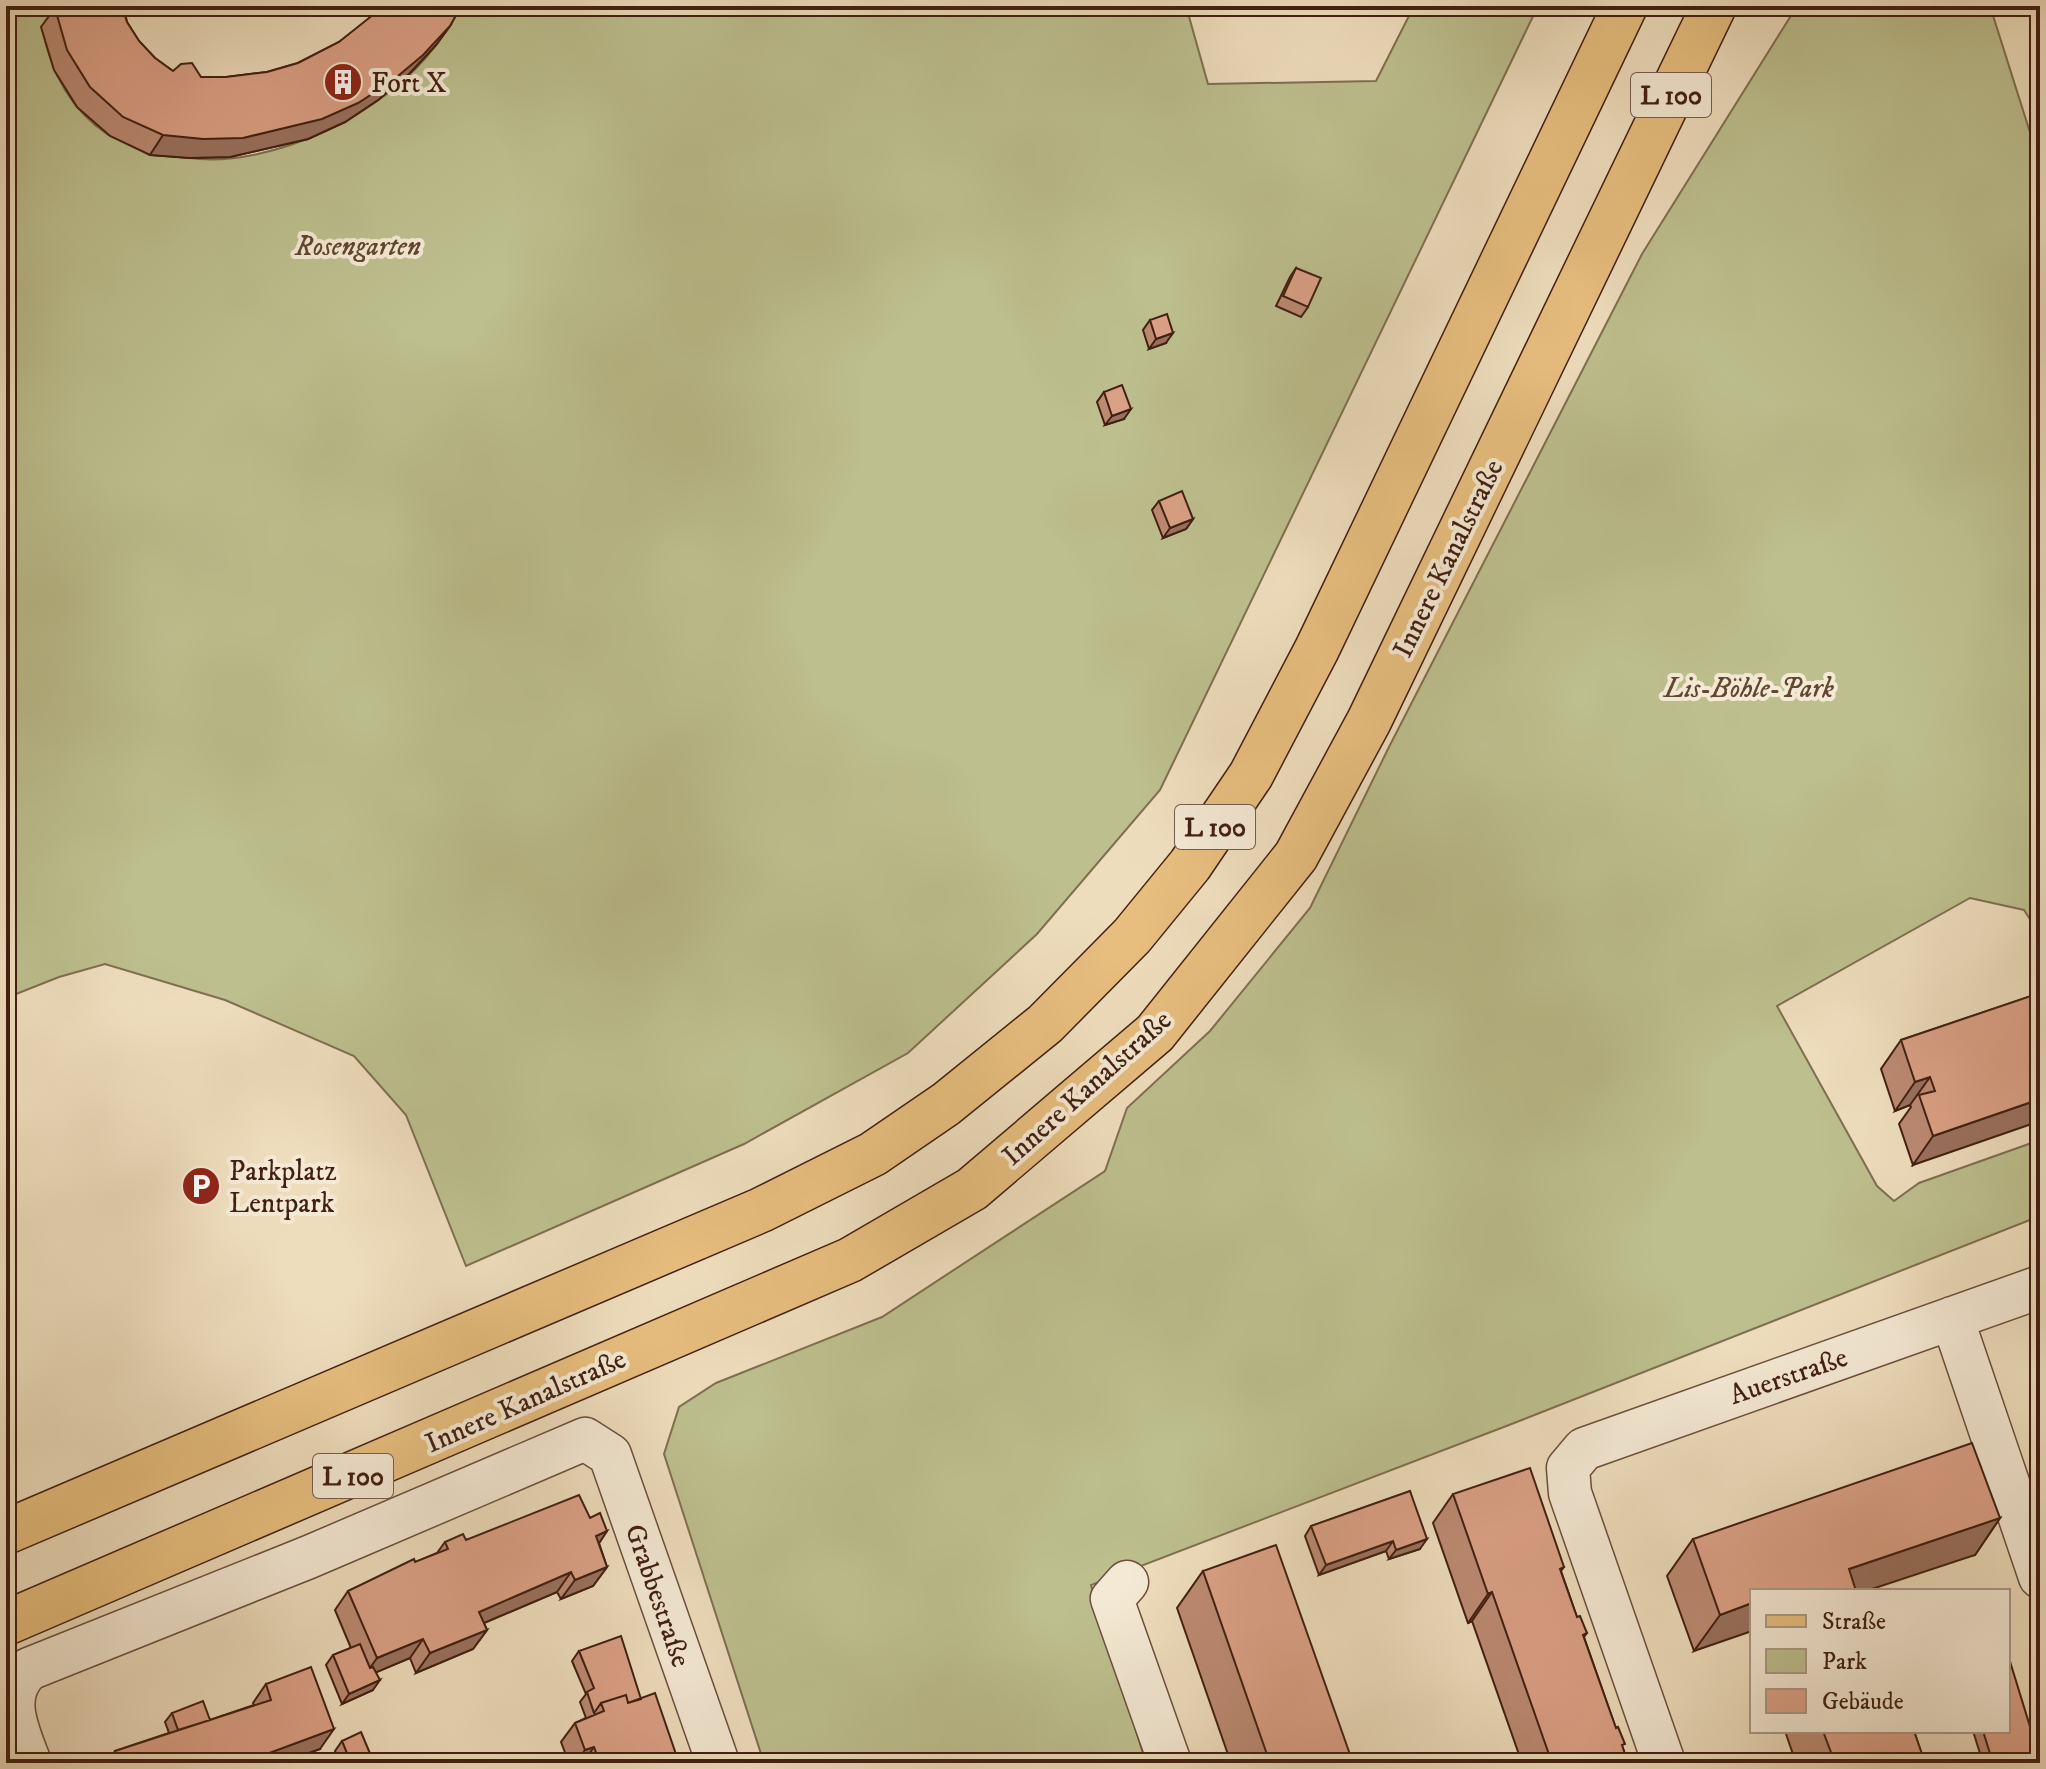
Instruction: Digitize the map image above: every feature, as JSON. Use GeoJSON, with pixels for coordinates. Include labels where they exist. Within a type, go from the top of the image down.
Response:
{"type":"FeatureCollection","features":[{"type":"Feature","properties":{"kind":"main road","name":"L 100"},"geometry":{"type":"LineString","coordinates":[[7,1531],[761,1210],[873,1154],[946,1104],[1045,1024],[1142,924],[1190,865],[1251,775],[1317,649],[1625,6]]}},
{"type":"Feature","properties":{"kind":"main road","name":"Innere Kanalstraße"},"geometry":{"type":"LineString","coordinates":[[6,1623],[850,1260],[972,1189],[1155,1033],[1296,856],[1369,721],[1714,6]]}},
{"type":"Feature","properties":{"kind":"street","name":"Auerstraße"},"geometry":{"type":"LineString","coordinates":[[1664,1763],[1570,1493],[1568,1468],[1584,1449],[2040,1287]]}},
{"type":"Feature","properties":{"kind":"street"},"geometry":{"type":"LineString","coordinates":[[1952,1318],[2040,1577]]}},
{"type":"Feature","properties":{"kind":"street","name":"Innere Kanalstraße"},"geometry":{"type":"LineString","coordinates":[[30,1763],[12,1703],[14,1685],[29,1669],[309,1557],[585,1439]]}},
{"type":"Feature","properties":{"kind":"street","name":"Grabbestraße"},"geometry":{"type":"LineString","coordinates":[[585,1439],[610,1455],[718,1763]]}},
{"type":"Feature","properties":{"kind":"street"},"geometry":{"type":"LineString","coordinates":[[1127,1582],[1112,1599],[1170,1763]]}},
{"type":"Feature","properties":{"kind":"green space","name":"Rosengarten"},"geometry":{"type":"Polygon","coordinates":[[[6,6],[93,6],[42,27],[56,73],[82,113],[116,138],[189,158],[221,159],[291,145],[359,113],[415,70],[439,40],[454,6],[1186,6],[1208,84],[1376,81],[1414,6],[1538,6],[1160,790],[1037,934],[908,1053],[744,1144],[466,1266],[406,1115],[354,1056],[225,1000],[105,964],[59,977],[6,998],[6,6]]]}},
{"type":"Feature","properties":{"kind":"green space","name":"Lis-Böhle-Park"},"geometry":{"type":"Polygon","coordinates":[[[1797,6],[1990,6],[2040,164],[2040,935],[2024,910],[1970,898],[1777,1006],[1877,1186],[1894,1201],[1919,1183],[2040,1140],[2040,1216],[1091,1585],[1146,1763],[764,1763],[664,1454],[679,1407],[716,1383],[882,1317],[1105,1171],[1127,1108],[1210,1031],[1310,908],[1389,747],[1642,254],[1797,6]]]}},
{"type":"Feature","properties":{"kind":"building","name":"Fort X"},"geometry":{"type":"Polygon","coordinates":[[[122,6],[127,22],[139,41],[173,71],[181,64],[192,63],[201,77],[226,77],[267,72],[298,63],[339,42],[384,6],[461,6],[450,26],[423,55],[392,81],[358,103],[322,119],[243,138],[203,139],[163,135],[123,117],[90,87],[67,50],[55,8],[122,6]]]}},
{"type":"Feature","properties":{"kind":"building"},"geometry":{"type":"Polygon","coordinates":[[[1296,268],[1321,278],[1308,307],[1283,296],[1296,268]]]}},
{"type":"Feature","properties":{"kind":"building"},"geometry":{"type":"Polygon","coordinates":[[[1167,314],[1173,333],[1156,339],[1150,320],[1167,314]]]}},
{"type":"Feature","properties":{"kind":"building"},"geometry":{"type":"Polygon","coordinates":[[[1122,385],[1131,409],[1112,416],[1104,392],[1122,385]]]}},
{"type":"Feature","properties":{"kind":"building"},"geometry":{"type":"Polygon","coordinates":[[[1182,491],[1193,519],[1170,528],[1159,501],[1182,491]]]}},
{"type":"Feature","properties":{"kind":"building"},"geometry":{"type":"Polygon","coordinates":[[[2040,993],[2040,1099],[1933,1136],[1919,1095],[1935,1091],[1930,1077],[1915,1082],[1901,1040],[2040,993]]]}},
{"type":"Feature","properties":{"kind":"building"},"geometry":{"type":"Polygon","coordinates":[[[1972,1443],[2000,1518],[1849,1569],[1855,1589],[1750,1589],[1750,1604],[1720,1615],[1693,1539],[1972,1443]]]}},
{"type":"Feature","properties":{"kind":"building"},"geometry":{"type":"Polygon","coordinates":[[[1530,1468],[1564,1567],[1560,1569],[1577,1617],[1580,1616],[1587,1633],[1583,1635],[1616,1728],[1625,1744],[1622,1745],[1628,1763],[1552,1763],[1492,1592],[1488,1594],[1453,1494],[1530,1468]]]}},
{"type":"Feature","properties":{"kind":"building"},"geometry":{"type":"Polygon","coordinates":[[[1410,1491],[1427,1539],[1396,1550],[1393,1541],[1326,1565],[1311,1526],[1410,1491]]]}},
{"type":"Feature","properties":{"kind":"building"},"geometry":{"type":"Polygon","coordinates":[[[579,1495],[590,1518],[600,1513],[607,1531],[596,1536],[607,1567],[575,1580],[571,1572],[479,1612],[487,1630],[430,1653],[423,1639],[377,1658],[348,1591],[414,1559],[415,1562],[448,1549],[445,1542],[463,1534],[466,1540],[579,1495]]]}},
{"type":"Feature","properties":{"kind":"building"},"geometry":{"type":"Polygon","coordinates":[[[1276,1545],[1353,1763],[1270,1763],[1203,1571],[1276,1545]]]}},
{"type":"Feature","properties":{"kind":"building"},"geometry":{"type":"Polygon","coordinates":[[[621,1636],[641,1699],[628,1703],[626,1695],[601,1703],[594,1713],[587,1692],[594,1688],[579,1651],[621,1636]]]}},
{"type":"Feature","properties":{"kind":"building"},"geometry":{"type":"Polygon","coordinates":[[[360,1644],[370,1668],[373,1667],[380,1680],[349,1694],[333,1655],[360,1644]]]}},
{"type":"Feature","properties":{"kind":"building"},"geometry":{"type":"Polygon","coordinates":[[[2010,1662],[2040,1763],[1993,1763],[1984,1733],[2010,1733],[2010,1662]]]}},
{"type":"Feature","properties":{"kind":"building"},"geometry":{"type":"Polygon","coordinates":[[[311,1667],[334,1729],[269,1753],[273,1763],[119,1763],[115,1751],[271,1700],[266,1684],[311,1667]]]}},
{"type":"Feature","properties":{"kind":"building"},"geometry":{"type":"Polygon","coordinates":[[[655,1693],[679,1763],[600,1763],[594,1747],[585,1750],[575,1723],[604,1711],[601,1703],[626,1695],[628,1703],[655,1693]]]}},
{"type":"Feature","properties":{"kind":"building"},"geometry":{"type":"Polygon","coordinates":[[[203,1701],[210,1720],[178,1730],[172,1713],[203,1701]]]}},
{"type":"Feature","properties":{"kind":"building"},"geometry":{"type":"Polygon","coordinates":[[[361,1732],[374,1763],[351,1763],[342,1741],[361,1732]]]}},
{"type":"Feature","properties":{"kind":"building"},"geometry":{"type":"Polygon","coordinates":[[[1824,1733],[1915,1733],[1925,1763],[1835,1763],[1824,1733]]]}},
{"type":"Feature","properties":{"kind":"place","name":"Fort X"},"geometry":{"type":"Point","coordinates":[343,82]}},
{"type":"Feature","properties":{"kind":"place","name":"Parkplatz Lentpark"},"geometry":{"type":"Point","coordinates":[201,1186]}}]}
